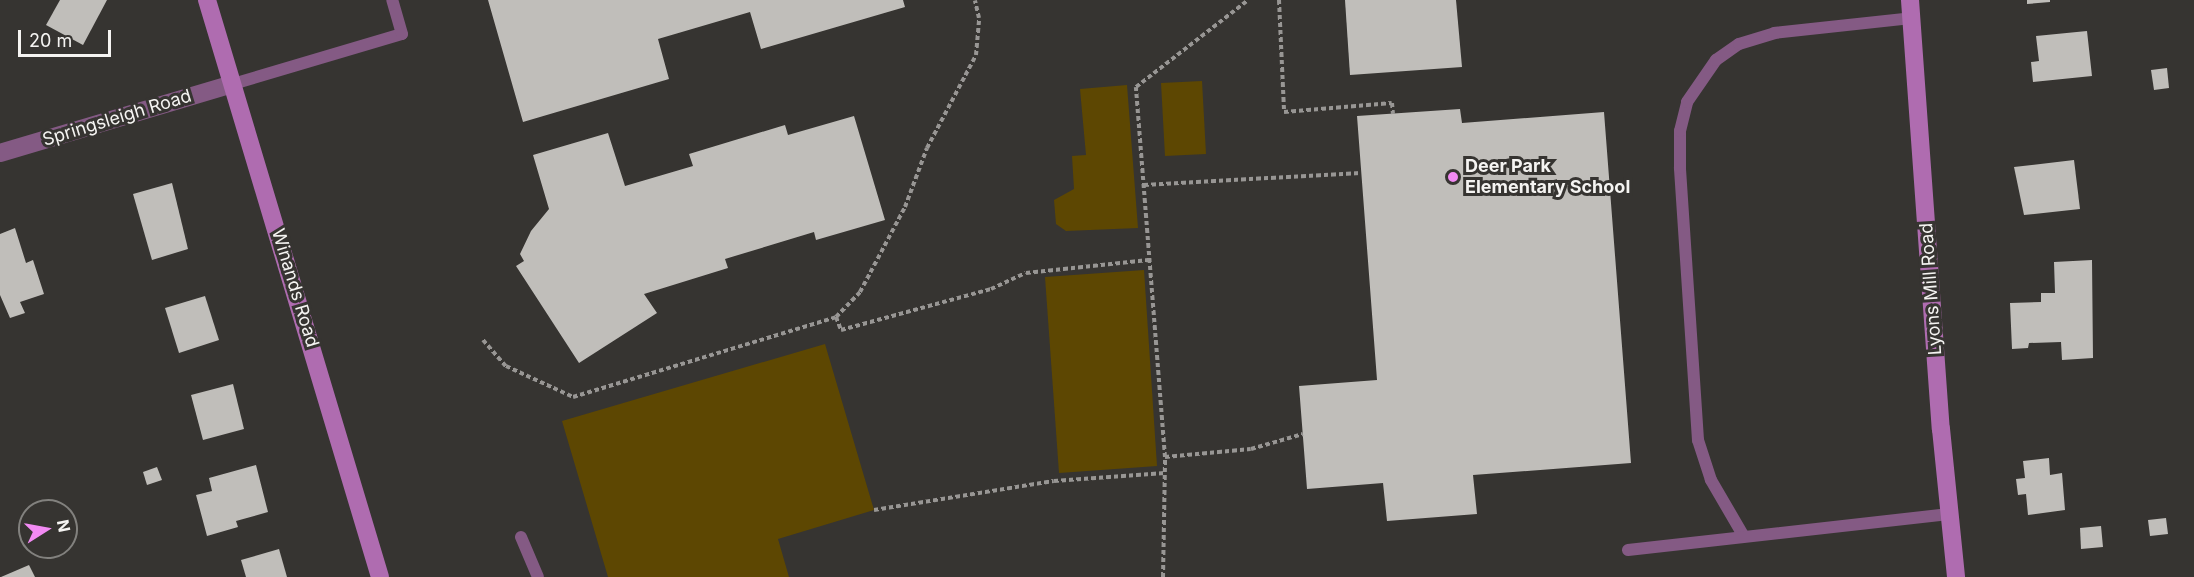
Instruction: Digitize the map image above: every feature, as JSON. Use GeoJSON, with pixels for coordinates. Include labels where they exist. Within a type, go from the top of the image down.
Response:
{"type":"FeatureCollection","features":[{"type":"Feature","properties":{"kind":"street","name":"Winands Road"},"geometry":{"type":"LineString","coordinates":[[207,0],[380,577]]}},
{"type":"Feature","properties":{"kind":"street","name":"Lyons Mill Road"},"geometry":{"type":"LineString","coordinates":[[1910,9],[1956,577]]}},
{"type":"Feature","properties":{"kind":"street","name":"Springsleigh Road"},"geometry":{"type":"LineString","coordinates":[[0,153],[233,84]]}},
{"type":"Feature","properties":{"kind":"lane"},"geometry":{"type":"LineString","coordinates":[[233,84],[402,34],[392,0]]}},
{"type":"Feature","properties":{"kind":"lane"},"geometry":{"type":"LineString","coordinates":[[1743,535],[1711,480],[1698,440],[1680,168],[1680,131],[1687,102],[1716,60],[1739,44],[1774,33],[1910,9]]}},
{"type":"Feature","properties":{"kind":"lane"},"geometry":{"type":"LineString","coordinates":[[1628,550],[1743,535],[1951,514]]}},
{"type":"Feature","properties":{"kind":"lane"},"geometry":{"type":"LineString","coordinates":[[521,537],[538,577]]}},
{"type":"Feature","properties":{"kind":"path"},"geometry":{"type":"LineString","coordinates":[[483,340],[506,366],[573,397],[836,317],[860,292],[904,207],[927,148],[976,56],[979,18],[975,0]]}},
{"type":"Feature","properties":{"kind":"path"},"geometry":{"type":"LineString","coordinates":[[1163,577],[1165,457],[1136,87],[1248,0]]}},
{"type":"Feature","properties":{"kind":"path"},"geometry":{"type":"LineString","coordinates":[[1279,0],[1284,112],[1392,103],[1393,114]]}},
{"type":"Feature","properties":{"kind":"path"},"geometry":{"type":"LineString","coordinates":[[1144,185],[1361,173]]}},
{"type":"Feature","properties":{"kind":"path"},"geometry":{"type":"LineString","coordinates":[[836,317],[841,330],[991,289],[1026,273],[1149,260]]}},
{"type":"Feature","properties":{"kind":"path"},"geometry":{"type":"LineString","coordinates":[[1165,457],[1251,449],[1303,434]]}},
{"type":"Feature","properties":{"kind":"path"},"geometry":{"type":"LineString","coordinates":[[874,510],[1054,481],[1165,473]]}},
{"type":"Feature","properties":{"kind":"shaded area"},"geometry":{"type":"Polygon","coordinates":[[[1202,81],[1206,154],[1165,156],[1161,83],[1202,81]]]}},
{"type":"Feature","properties":{"kind":"shaded area"},"geometry":{"type":"Polygon","coordinates":[[[1127,85],[1138,228],[1066,231],[1056,224],[1054,200],[1074,189],[1072,156],[1086,155],[1080,89],[1127,85]]]}},
{"type":"Feature","properties":{"kind":"shaded area"},"geometry":{"type":"Polygon","coordinates":[[[1144,270],[1157,466],[1059,473],[1045,277],[1144,270]]]}},
{"type":"Feature","properties":{"kind":"shaded area"},"geometry":{"type":"Polygon","coordinates":[[[825,344],[874,510],[778,539],[789,577],[608,577],[562,421],[825,344]]]}},
{"type":"Feature","properties":{"kind":"building"},"geometry":{"type":"Polygon","coordinates":[[[60,0],[107,0],[83,45],[46,25],[60,0]]]}},
{"type":"Feature","properties":{"kind":"building"},"geometry":{"type":"Polygon","coordinates":[[[488,0],[903,0],[905,7],[761,49],[750,12],[658,39],[669,79],[523,122],[488,0]]]}},
{"type":"Feature","properties":{"kind":"building"},"geometry":{"type":"Polygon","coordinates":[[[1345,0],[1456,0],[1462,67],[1350,75],[1345,0]]]}},
{"type":"Feature","properties":{"kind":"building"},"geometry":{"type":"Polygon","coordinates":[[[2027,0],[2050,0],[2050,2],[2027,4],[2027,0]]]}},
{"type":"Feature","properties":{"kind":"building"},"geometry":{"type":"Polygon","coordinates":[[[2087,31],[2092,76],[2033,82],[2031,62],[2039,61],[2036,36],[2087,31]]]}},
{"type":"Feature","properties":{"kind":"building"},"geometry":{"type":"Polygon","coordinates":[[[2167,68],[2169,88],[2154,90],[2151,70],[2167,68]]]}},
{"type":"Feature","properties":{"kind":"building"},"geometry":{"type":"Polygon","coordinates":[[[1460,109],[1462,123],[1604,112],[1631,463],[1473,475],[1477,514],[1387,521],[1383,483],[1307,489],[1299,386],[1377,380],[1357,116],[1460,109]]]}},
{"type":"Feature","properties":{"kind":"building"},"geometry":{"type":"Polygon","coordinates":[[[854,116],[885,220],[816,240],[814,232],[725,259],[728,268],[644,294],[657,313],[579,363],[516,266],[524,261],[520,254],[531,231],[549,209],[533,155],[608,133],[625,186],[693,166],[689,154],[785,125],[788,135],[854,116]]]}},
{"type":"Feature","properties":{"kind":"building"},"geometry":{"type":"Polygon","coordinates":[[[2074,160],[2080,209],[2024,215],[2014,167],[2074,160]]]}},
{"type":"Feature","properties":{"kind":"building"},"geometry":{"type":"Polygon","coordinates":[[[172,183],[188,249],[152,260],[133,194],[172,183]]]}},
{"type":"Feature","properties":{"kind":"building"},"geometry":{"type":"Polygon","coordinates":[[[15,228],[26,263],[33,260],[44,294],[20,302],[25,313],[10,318],[0,295],[0,234],[15,228]]]}},
{"type":"Feature","properties":{"kind":"building"},"geometry":{"type":"Polygon","coordinates":[[[2092,260],[2093,358],[2062,360],[2061,342],[2029,343],[2028,348],[2012,349],[2010,303],[2041,302],[2041,293],[2055,293],[2054,262],[2092,260]]]}},
{"type":"Feature","properties":{"kind":"building"},"geometry":{"type":"Polygon","coordinates":[[[205,296],[219,340],[179,353],[165,308],[205,296]]]}},
{"type":"Feature","properties":{"kind":"building"},"geometry":{"type":"Polygon","coordinates":[[[233,384],[244,429],[203,440],[191,395],[233,384]]]}},
{"type":"Feature","properties":{"kind":"building"},"geometry":{"type":"Polygon","coordinates":[[[2049,458],[2050,475],[2062,473],[2065,510],[2028,515],[2026,494],[2018,495],[2016,479],[2025,478],[2023,461],[2049,458]]]}},
{"type":"Feature","properties":{"kind":"building"},"geometry":{"type":"Polygon","coordinates":[[[256,465],[268,512],[236,521],[238,527],[207,536],[196,495],[212,491],[209,478],[256,465]]]}},
{"type":"Feature","properties":{"kind":"building"},"geometry":{"type":"Polygon","coordinates":[[[157,467],[162,480],[147,485],[143,472],[157,467]]]}},
{"type":"Feature","properties":{"kind":"building"},"geometry":{"type":"Polygon","coordinates":[[[2166,518],[2168,534],[2150,536],[2148,520],[2166,518]]]}},
{"type":"Feature","properties":{"kind":"building"},"geometry":{"type":"Polygon","coordinates":[[[2101,526],[2103,547],[2081,549],[2080,528],[2101,526]]]}},
{"type":"Feature","properties":{"kind":"building"},"geometry":{"type":"Polygon","coordinates":[[[279,549],[287,577],[246,577],[241,560],[279,549]]]}},
{"type":"Feature","properties":{"kind":"building"},"geometry":{"type":"Polygon","coordinates":[[[29,565],[35,577],[1,577],[29,565]]]}},
{"type":"Feature","properties":{"kind":"place","name":"Deer Park Elementary School"},"geometry":{"type":"Point","coordinates":[1453,177]}}]}
